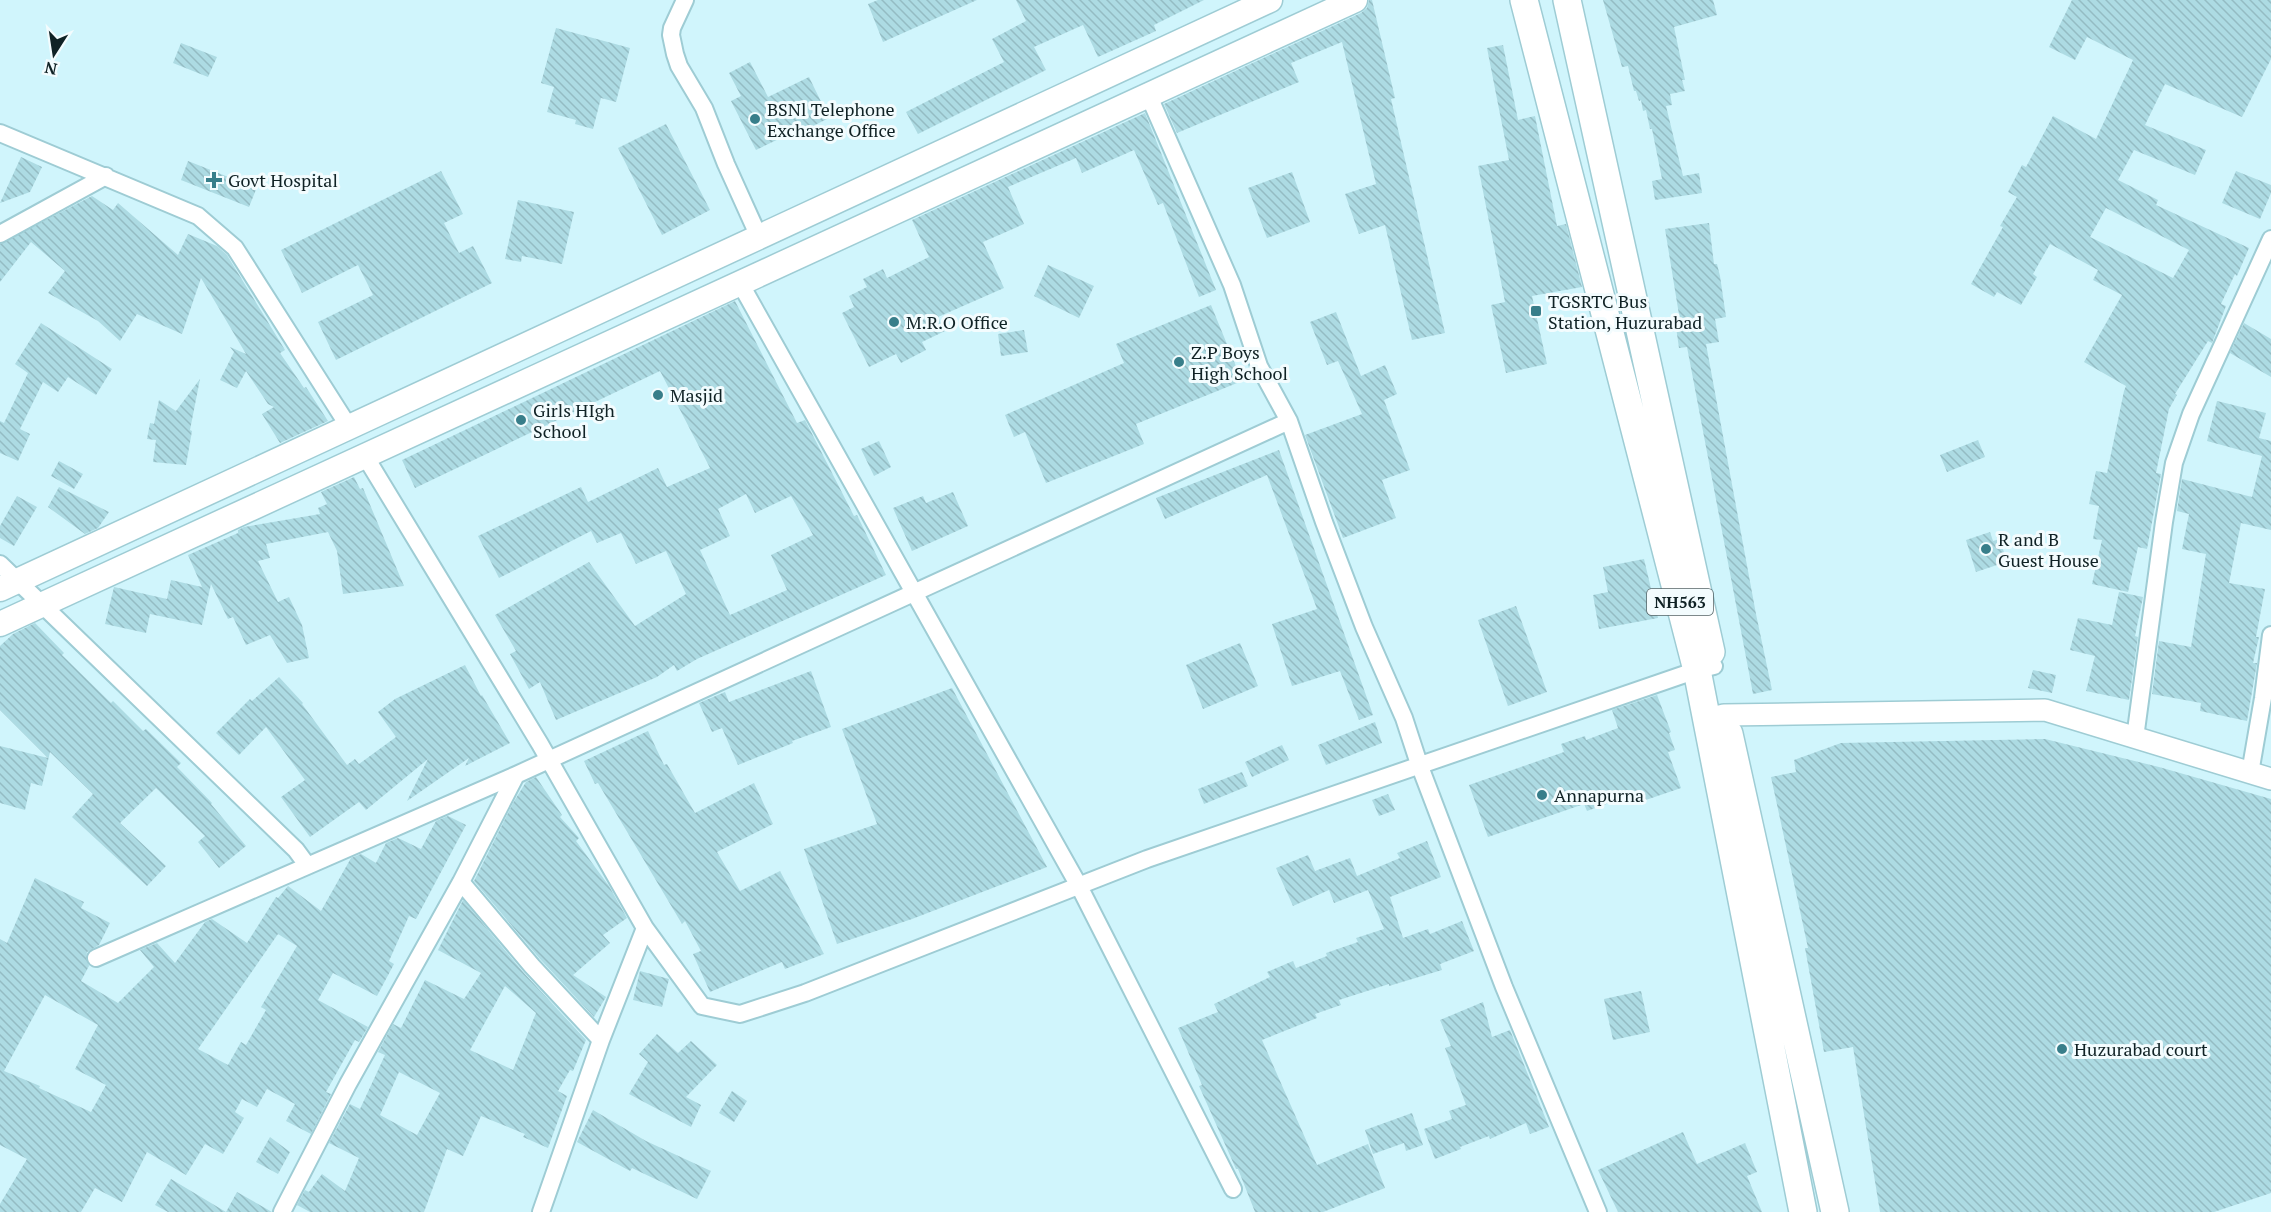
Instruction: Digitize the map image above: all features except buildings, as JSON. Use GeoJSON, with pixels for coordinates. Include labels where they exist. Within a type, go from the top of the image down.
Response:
{"type":"FeatureCollection","features":[{"type":"Feature","properties":{"kind":"highway","name":"NH563"},"geometry":{"type":"LineString","coordinates":[[1524,0],[1706,668]]}},
{"type":"Feature","properties":{"kind":"highway","name":"NH563"},"geometry":{"type":"LineString","coordinates":[[1567,0],[1716,717],[1803,1212]]}},
{"type":"Feature","properties":{"kind":"highway","name":"NH563"},"geometry":{"type":"LineString","coordinates":[[1716,717],[1835,1212]]}},
{"type":"Feature","properties":{"kind":"main road"},"geometry":{"type":"LineString","coordinates":[[6,578],[349,428],[1270,0]]}},
{"type":"Feature","properties":{"kind":"main road"},"geometry":{"type":"LineString","coordinates":[[0,624],[1355,0]]}},
{"type":"Feature","properties":{"kind":"main road"},"geometry":{"type":"LineString","coordinates":[[873,184],[888,214]]}},
{"type":"Feature","properties":{"kind":"main road"},"geometry":{"type":"LineString","coordinates":[[435,388],[448,417]]}},
{"type":"Feature","properties":{"kind":"street"},"geometry":{"type":"LineString","coordinates":[[685,0],[672,28],[675,54],[679,66],[704,108],[759,237]]}},
{"type":"Feature","properties":{"kind":"street"},"geometry":{"type":"LineString","coordinates":[[1149,94],[1232,285],[1259,366],[1289,421],[1324,522],[1364,627],[1404,718],[1419,764],[1504,987],[1598,1212]]}},
{"type":"Feature","properties":{"kind":"street"},"geometry":{"type":"LineString","coordinates":[[0,133],[198,216],[236,248],[349,428]]}},
{"type":"Feature","properties":{"kind":"street"},"geometry":{"type":"LineString","coordinates":[[0,234],[106,176]]}},
{"type":"Feature","properties":{"kind":"street"},"geometry":{"type":"LineString","coordinates":[[2135,738],[2164,522],[2175,464],[2191,414],[2271,240]]}},
{"type":"Feature","properties":{"kind":"street"},"geometry":{"type":"LineString","coordinates":[[740,283],[1079,885],[1233,1189]]}},
{"type":"Feature","properties":{"kind":"street"},"geometry":{"type":"LineString","coordinates":[[96,958],[516,775],[1289,421]]}},
{"type":"Feature","properties":{"kind":"street"},"geometry":{"type":"LineString","coordinates":[[365,456],[547,759],[645,928],[702,1006],[740,1014],[805,993],[1147,859],[1419,764],[1706,668]]}},
{"type":"Feature","properties":{"kind":"street"},"geometry":{"type":"LineString","coordinates":[[6,578],[43,604],[296,850],[307,865]]}},
{"type":"Feature","properties":{"kind":"street"},"geometry":{"type":"LineString","coordinates":[[2250,773],[2271,635]]}},
{"type":"Feature","properties":{"kind":"street"},"geometry":{"type":"LineString","coordinates":[[1716,717],[2045,710],[2271,779]]}},
{"type":"Feature","properties":{"kind":"street"},"geometry":{"type":"LineString","coordinates":[[282,1212],[348,1084],[461,882],[516,775]]}},
{"type":"Feature","properties":{"kind":"street"},"geometry":{"type":"LineString","coordinates":[[461,882],[532,966],[601,1040]]}},
{"type":"Feature","properties":{"kind":"street"},"geometry":{"type":"LineString","coordinates":[[541,1212],[601,1040],[645,928]]}},
{"type":"Feature","properties":{"kind":"place","name":"BSNl Telephone Exchange Office"},"geometry":{"type":"Point","coordinates":[755,119]}},
{"type":"Feature","properties":{"kind":"place","name":"Govt Hospital"},"geometry":{"type":"Point","coordinates":[214,180]}},
{"type":"Feature","properties":{"kind":"place","name":"TGSRTC Bus Station, Huzurabad"},"geometry":{"type":"Point","coordinates":[1536,311]}},
{"type":"Feature","properties":{"kind":"place","name":"M.R.O Office"},"geometry":{"type":"Point","coordinates":[894,322]}},
{"type":"Feature","properties":{"kind":"place","name":"Z.P Boys High School"},"geometry":{"type":"Point","coordinates":[1179,362]}},
{"type":"Feature","properties":{"kind":"place","name":"Masjid"},"geometry":{"type":"Point","coordinates":[658,395]}},
{"type":"Feature","properties":{"kind":"place","name":"Girls HIgh School"},"geometry":{"type":"Point","coordinates":[521,420]}},
{"type":"Feature","properties":{"kind":"place","name":"R and B Guest House"},"geometry":{"type":"Point","coordinates":[1986,549]}},
{"type":"Feature","properties":{"kind":"place","name":"Annapurna"},"geometry":{"type":"Point","coordinates":[1542,795]}},
{"type":"Feature","properties":{"kind":"place","name":"Huzurabad court"},"geometry":{"type":"Point","coordinates":[2062,1049]}}]}
